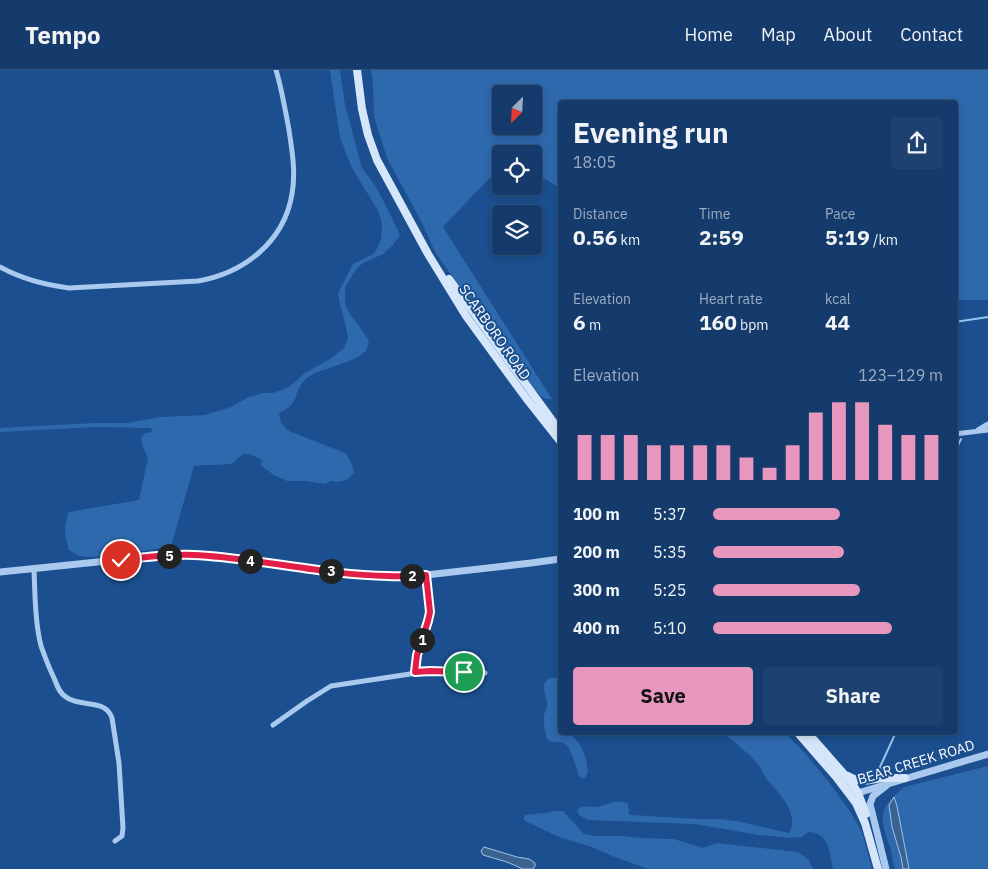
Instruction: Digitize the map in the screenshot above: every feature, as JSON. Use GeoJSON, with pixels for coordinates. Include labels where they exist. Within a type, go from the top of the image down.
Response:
{"type":"FeatureCollection","features":[{"type":"Feature","properties":{"kind":"main road","name":"SCARBORO ROAD"},"geometry":{"type":"LineString","coordinates":[[357,70],[362,109],[368,135],[377,160],[466,316],[558,438]]}},
{"type":"Feature","properties":{"kind":"main road","name":"SCARBORO ROAD"},"geometry":{"type":"LineString","coordinates":[[417,232],[457,291],[558,428]]}},
{"type":"Feature","properties":{"kind":"main road"},"geometry":{"type":"LineString","coordinates":[[800,735],[854,794],[865,823],[878,869]]}},
{"type":"Feature","properties":{"kind":"main road"},"geometry":{"type":"LineString","coordinates":[[811,735],[843,772],[872,830],[882,869]]}},
{"type":"Feature","properties":{"kind":"main road"},"geometry":{"type":"LineString","coordinates":[[843,772],[855,780],[862,781],[882,778],[905,778]]}},
{"type":"Feature","properties":{"kind":"street"},"geometry":{"type":"LineString","coordinates":[[0,266],[30,281],[69,288],[198,281],[229,272],[248,262],[264,248],[278,230],[284,219],[292,194],[294,163],[281,86],[276,70]]}},
{"type":"Feature","properties":{"kind":"street"},"geometry":{"type":"LineString","coordinates":[[978,431],[988,424]]}},
{"type":"Feature","properties":{"kind":"street"},"geometry":{"type":"LineString","coordinates":[[958,434],[988,430]]}},
{"type":"Feature","properties":{"kind":"street"},"geometry":{"type":"LineString","coordinates":[[0,572],[156,556],[194,555],[388,576],[426,575],[558,559]]}},
{"type":"Feature","properties":{"kind":"street"},"geometry":{"type":"LineString","coordinates":[[34,569],[41,644],[58,689],[65,697],[73,701],[97,705],[105,708],[111,714],[119,762],[123,828],[122,836],[115,841]]}},
{"type":"Feature","properties":{"kind":"street"},"geometry":{"type":"LineString","coordinates":[[415,672],[417,655],[430,612],[426,575]]}},
{"type":"Feature","properties":{"kind":"street"},"geometry":{"type":"LineString","coordinates":[[273,725],[332,686],[408,675],[415,672],[485,673]]}},
{"type":"Feature","properties":{"kind":"street"},"geometry":{"type":"LineString","coordinates":[[805,735],[854,794]]}},
{"type":"Feature","properties":{"kind":"street","name":"BEAR CREEK ROAD"},"geometry":{"type":"LineString","coordinates":[[854,794],[988,754]]}},
{"type":"Feature","properties":{"kind":"street"},"geometry":{"type":"LineString","coordinates":[[886,869],[870,804],[873,796],[890,783]]}},
{"type":"Feature","properties":{"kind":"shaded area"},"geometry":{"type":"Polygon","coordinates":[[[330,70],[340,70],[345,105],[362,168],[374,184],[400,235],[383,254],[363,263],[357,268],[345,287],[345,304],[369,341],[366,351],[360,356],[308,377],[300,386],[292,404],[279,413],[281,423],[289,431],[345,453],[351,462],[354,473],[347,480],[331,481],[325,484],[287,481],[261,466],[262,460],[247,454],[240,456],[234,463],[194,466],[172,543],[168,547],[123,554],[79,556],[69,550],[66,540],[65,526],[69,512],[139,500],[148,458],[142,445],[141,437],[146,433],[152,432],[151,428],[96,427],[0,432],[0,428],[127,423],[161,417],[205,415],[231,407],[247,398],[262,393],[273,393],[289,387],[305,373],[330,359],[344,348],[348,338],[338,293],[353,264],[373,254],[377,249],[381,239],[382,228],[377,209],[352,168],[340,138],[330,70]]]}},
{"type":"Feature","properties":{"kind":"shaded area"},"geometry":{"type":"Polygon","coordinates":[[[371,70],[988,70],[988,300],[958,300],[958,100],[558,100],[558,187],[542,177],[542,145],[492,145],[492,175],[443,227],[552,399],[547,399],[536,391],[435,252],[422,223],[387,158],[374,117],[371,70]]]}},
{"type":"Feature","properties":{"kind":"shaded area"},"geometry":{"type":"Polygon","coordinates":[[[550,678],[558,678],[558,735],[572,735],[581,746],[588,772],[585,778],[579,776],[572,754],[567,746],[562,743],[551,742],[547,739],[544,728],[544,715],[547,704],[544,691],[545,682],[550,678]]]}},
{"type":"Feature","properties":{"kind":"shaded area"},"geometry":{"type":"Polygon","coordinates":[[[725,735],[787,735],[829,782],[851,813],[862,832],[872,869],[833,869],[827,844],[824,839],[815,833],[808,832],[802,837],[791,838],[759,835],[694,824],[588,820],[579,815],[577,810],[586,806],[596,807],[612,802],[623,802],[628,804],[628,813],[631,815],[737,821],[789,833],[792,819],[787,805],[767,780],[760,767],[744,750],[725,735]]]}},
{"type":"Feature","properties":{"kind":"shaded area"},"geometry":{"type":"Polygon","coordinates":[[[988,766],[988,869],[895,869],[883,819],[884,811],[891,800],[904,787],[988,766]]]}},
{"type":"Feature","properties":{"kind":"shaded area"},"geometry":{"type":"Polygon","coordinates":[[[894,797],[909,869],[903,869],[892,827],[889,805],[894,797]]]}},
{"type":"Feature","properties":{"kind":"shaded area"},"geometry":{"type":"Polygon","coordinates":[[[563,811],[584,834],[674,839],[703,848],[717,843],[798,852],[808,859],[813,869],[648,869],[592,847],[559,837],[525,821],[523,818],[526,815],[563,811]]]}},
{"type":"Feature","properties":{"kind":"shaded area"},"geometry":{"type":"Polygon","coordinates":[[[484,847],[529,859],[535,863],[535,866],[533,869],[523,869],[483,855],[481,851],[484,847]]]}},
{"type":"Feature","properties":{"kind":"waterway"},"geometry":{"type":"LineString","coordinates":[[958,322],[988,317]]}},
{"type":"Feature","properties":{"kind":"waterway"},"geometry":{"type":"LineString","coordinates":[[958,446],[961,439]]}},
{"type":"Feature","properties":{"kind":"waterway"},"geometry":{"type":"LineString","coordinates":[[883,769],[880,767],[895,735]]}},
{"type":"Feature","properties":{"kind":"route"},"geometry":{"type":"LineString","coordinates":[[121,560],[156,556],[194,555],[356,574],[388,576],[426,575],[430,612],[417,655],[415,672],[464,672]]}}]}
